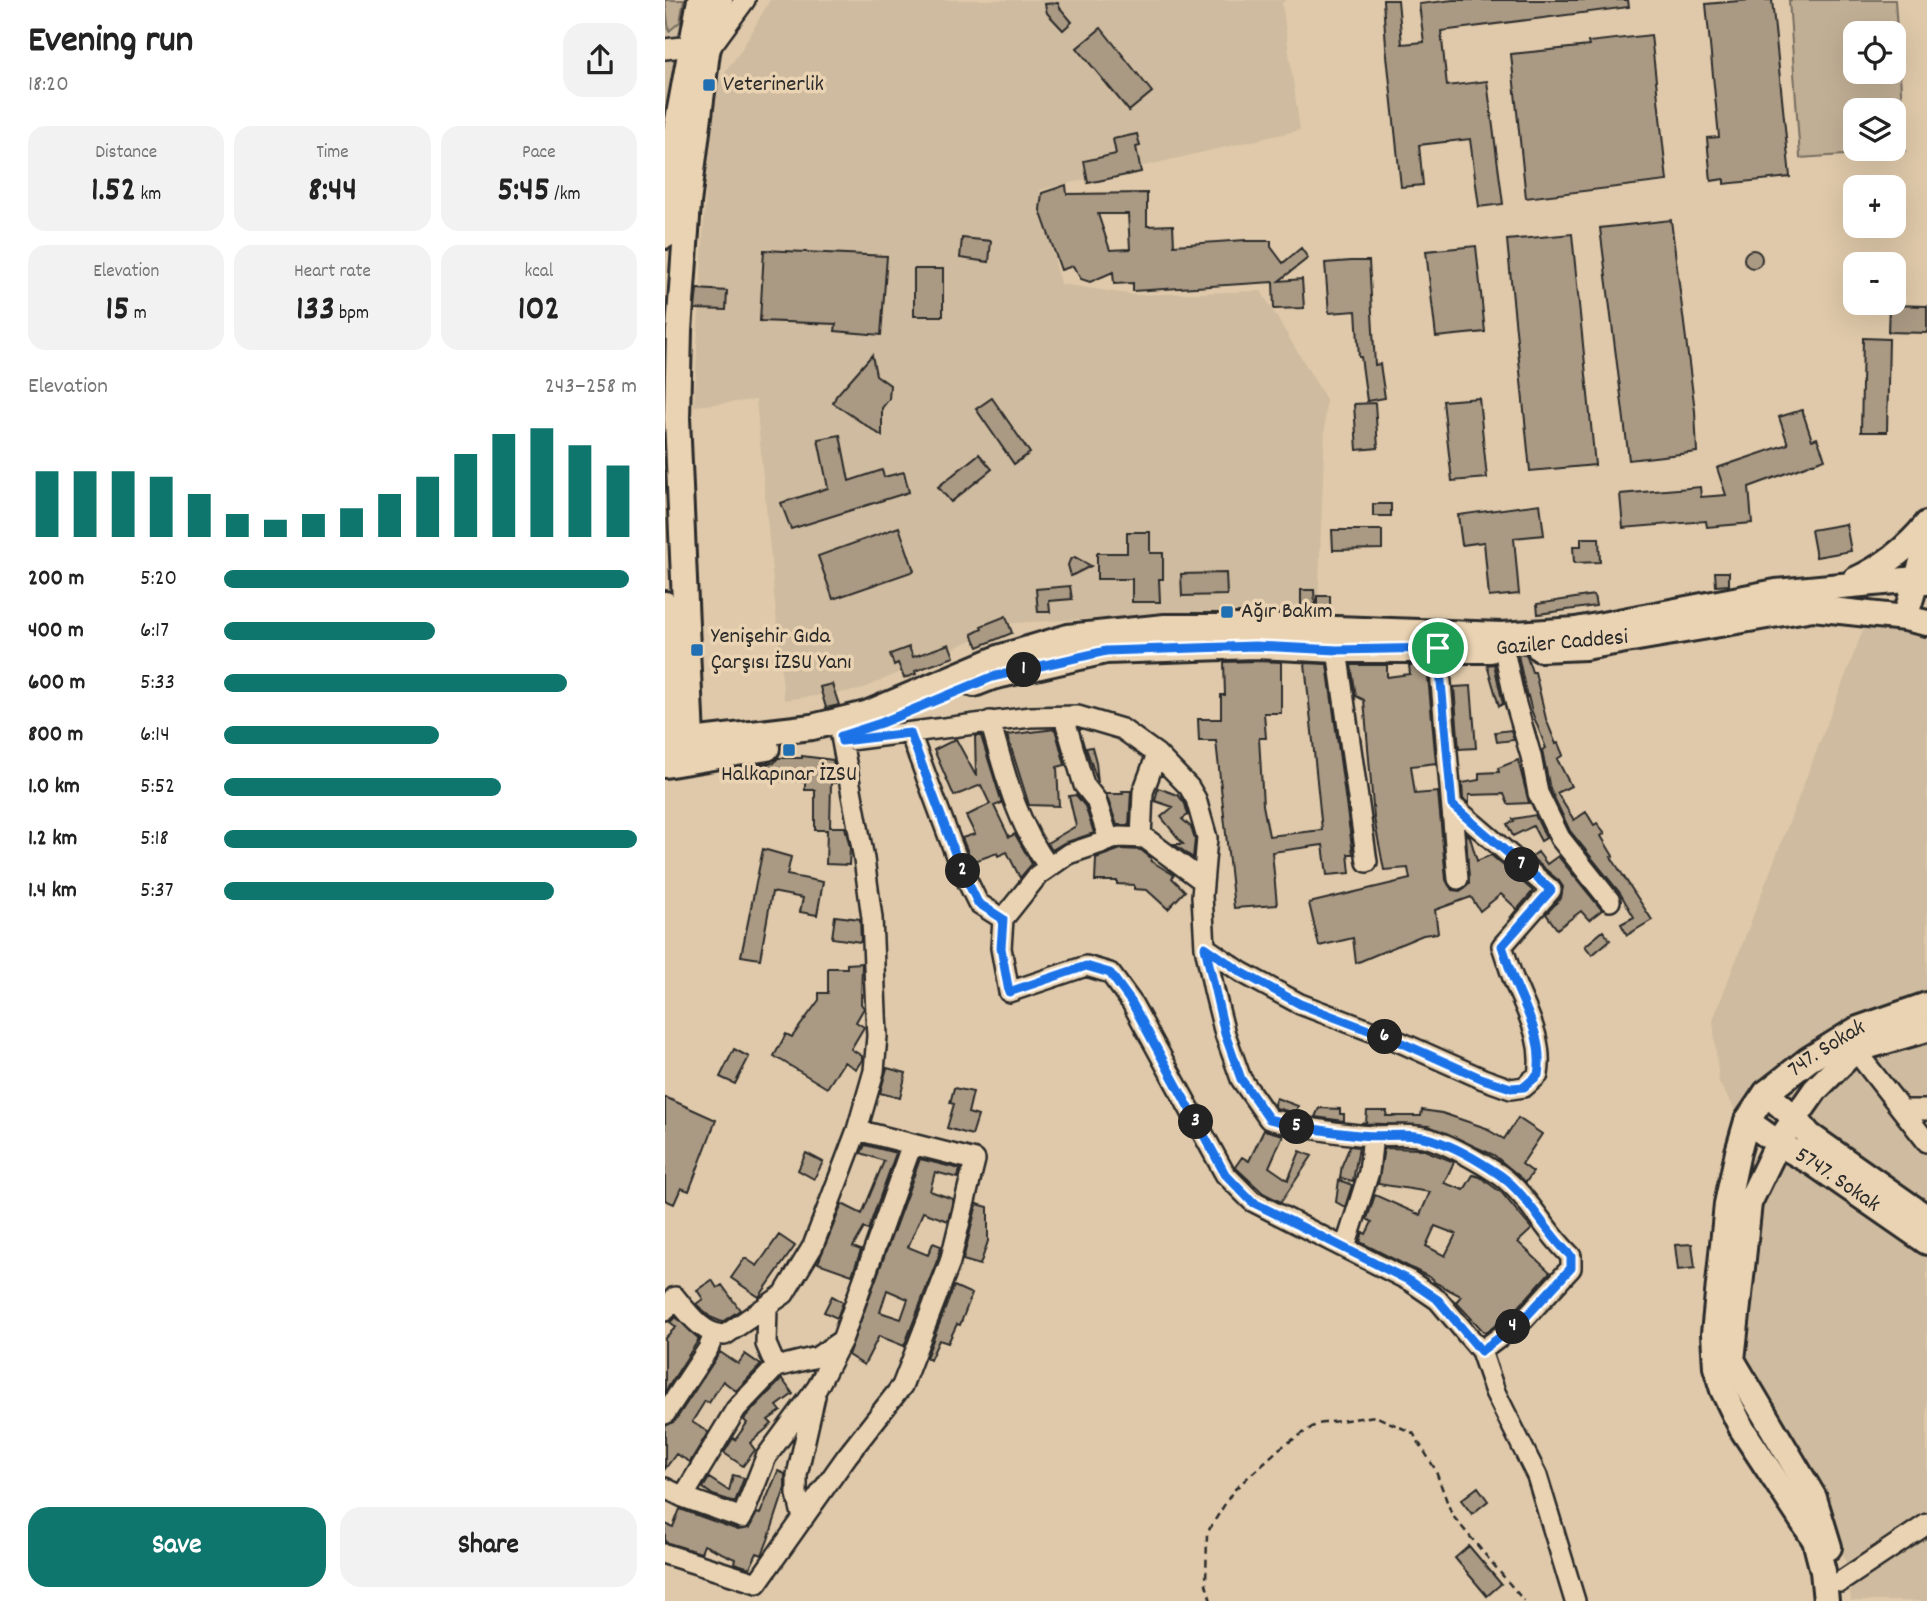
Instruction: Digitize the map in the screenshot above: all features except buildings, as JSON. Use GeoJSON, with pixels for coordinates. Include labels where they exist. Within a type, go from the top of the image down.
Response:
{"type":"FeatureCollection","features":[{"type":"Feature","properties":{"kind":"main road"},"geometry":{"type":"LineString","coordinates":[[677,752],[671,410],[699,49],[700,0]]}},
{"type":"Feature","properties":{"kind":"main road"},"geometry":{"type":"LineString","coordinates":[[665,236],[676,131],[699,49],[720,0]]}},
{"type":"Feature","properties":{"kind":"main road"},"geometry":{"type":"LineString","coordinates":[[1838,587],[1858,579],[1893,558],[1912,542],[1927,524]]}},
{"type":"Feature","properties":{"kind":"main road"},"geometry":{"type":"LineString","coordinates":[[1916,620],[1927,545]]}},
{"type":"Feature","properties":{"kind":"main road","name":"Gaziler Caddesi"},"geometry":{"type":"LineString","coordinates":[[677,752],[812,727],[866,714],[1001,657],[1067,637],[1165,627],[1281,627],[1502,635],[1576,630],[1776,592],[1922,580]]}},
{"type":"Feature","properties":{"kind":"main road"},"geometry":{"type":"LineString","coordinates":[[665,604],[667,717],[677,752]]}},
{"type":"Feature","properties":{"kind":"main road","name":"Gaziler Caddesi"},"geometry":{"type":"LineString","coordinates":[[677,752],[842,738],[992,677],[1106,651],[1255,646],[1337,650],[1585,647],[1813,608],[1916,620]]}},
{"type":"Feature","properties":{"kind":"main road","name":"747. Sokak"},"geometry":{"type":"LineString","coordinates":[[1836,1595],[1823,1571],[1815,1540],[1742,1429],[1723,1390],[1716,1367],[1714,1334],[1727,1204],[1747,1121],[1766,1093],[1808,1060],[1859,1028],[1927,1005]]}},
{"type":"Feature","properties":{"kind":"main road","name":"747. Sokak"},"geometry":{"type":"LineString","coordinates":[[1836,1595],[1814,1497],[1732,1360],[1749,1203],[1778,1143],[1795,1118],[1815,1090],[1855,1049],[1927,1029]]}},
{"type":"Feature","properties":{"kind":"main road","name":"5747. Sokak"},"geometry":{"type":"LineString","coordinates":[[1766,1093],[1795,1118],[1809,1135],[1927,1218]]}},
{"type":"Feature","properties":{"kind":"main road","name":"5747. Sokak"},"geometry":{"type":"LineString","coordinates":[[1747,1121],[1927,1242]]}},
{"type":"Feature","properties":{"kind":"street"},"geometry":{"type":"LineString","coordinates":[[665,49],[699,49],[745,0]]}},
{"type":"Feature","properties":{"kind":"street"},"geometry":{"type":"LineString","coordinates":[[1438,648],[1458,879]]}},
{"type":"Feature","properties":{"kind":"street"},"geometry":{"type":"LineString","coordinates":[[1337,650],[1367,862]]}},
{"type":"Feature","properties":{"kind":"street"},"geometry":{"type":"LineString","coordinates":[[1504,650],[1538,793],[1560,838],[1610,901]]}},
{"type":"Feature","properties":{"kind":"street"},"geometry":{"type":"LineString","coordinates":[[665,1311],[675,1297],[692,1318],[714,1335],[725,1335],[784,1294],[813,1246],[857,1130],[874,1072],[877,1036],[871,918],[864,859],[842,738],[910,733],[1030,717],[1078,716],[1122,729],[1157,754],[1189,787],[1196,799],[1207,838],[1202,896],[1205,947],[1225,1034],[1237,1068],[1269,1119],[1360,1136],[1432,1139],[1501,1176],[1542,1222],[1555,1241],[1571,1256],[1571,1268],[1524,1319],[1481,1351]]}},
{"type":"Feature","properties":{"kind":"street"},"geometry":{"type":"LineString","coordinates":[[1065,717],[1084,785],[1096,800],[1109,840]]}},
{"type":"Feature","properties":{"kind":"street"},"geometry":{"type":"LineString","coordinates":[[990,721],[1019,816],[1032,844],[1049,867]]}},
{"type":"Feature","properties":{"kind":"street"},"geometry":{"type":"LineString","coordinates":[[910,733],[968,883],[978,903],[1003,919]]}},
{"type":"Feature","properties":{"kind":"street"},"geometry":{"type":"LineString","coordinates":[[1141,838],[1143,792],[1157,754]]}},
{"type":"Feature","properties":{"kind":"street"},"geometry":{"type":"LineString","coordinates":[[1205,947],[1241,972],[1300,1004],[1400,1042],[1483,1079],[1511,1088],[1524,1087],[1538,1075],[1540,1062],[1537,1039],[1502,946],[1551,890],[1452,805]]}},
{"type":"Feature","properties":{"kind":"street"},"geometry":{"type":"LineString","coordinates":[[1203,881],[1145,838],[1119,837],[1068,854],[1038,874],[1003,919],[1001,948],[1009,992],[1086,966],[1110,973],[1132,1003],[1225,1174],[1252,1202],[1410,1281],[1438,1300],[1481,1351],[1495,1392],[1537,1476],[1575,1601]]}},
{"type":"Feature","properties":{"kind":"street"},"geometry":{"type":"LineString","coordinates":[[1855,1049],[1927,1142]]}},
{"type":"Feature","properties":{"kind":"street"},"geometry":{"type":"LineString","coordinates":[[1902,1110],[1927,1110]]}},
{"type":"Feature","properties":{"kind":"street"},"geometry":{"type":"LineString","coordinates":[[665,1554],[757,1583],[847,1456],[902,1386],[950,1262],[975,1160],[857,1130]]}},
{"type":"Feature","properties":{"kind":"street"},"geometry":{"type":"LineString","coordinates":[[1345,1248],[1369,1172],[1373,1135]]}},
{"type":"Feature","properties":{"kind":"street"},"geometry":{"type":"LineString","coordinates":[[665,1488],[742,1518],[766,1457],[817,1388],[842,1340],[912,1144]]}},
{"type":"Feature","properties":{"kind":"street"},"geometry":{"type":"LineString","coordinates":[[767,1307],[766,1344],[776,1367]]}},
{"type":"Feature","properties":{"kind":"street"},"geometry":{"type":"LineString","coordinates":[[665,1414],[708,1349],[714,1335]]}},
{"type":"Feature","properties":{"kind":"street"},"geometry":{"type":"LineString","coordinates":[[683,1497],[736,1409],[776,1367],[817,1357],[842,1340]]}},
{"type":"Feature","properties":{"kind":"street"},"geometry":{"type":"LineString","coordinates":[[803,1518],[797,1494],[797,1475],[817,1388]]}},
{"type":"Feature","properties":{"kind":"street"},"geometry":{"type":"LineString","coordinates":[[1836,1595],[1927,1524]]}},
{"type":"Feature","properties":{"kind":"path"},"geometry":{"type":"LineString","coordinates":[[1211,1601],[1206,1584],[1207,1533],[1233,1491],[1280,1448],[1317,1424],[1374,1416],[1413,1433],[1435,1469],[1452,1515],[1524,1601]]}},
{"type":"Feature","properties":{"kind":"shaded area"},"geometry":{"type":"Polygon","coordinates":[[[665,0],[696,0],[665,178],[665,0]]]}},
{"type":"Feature","properties":{"kind":"shaded area"},"geometry":{"type":"Polygon","coordinates":[[[665,0],[684,0],[680,22],[669,31],[665,0]]]}},
{"type":"Feature","properties":{"kind":"shaded area"},"geometry":{"type":"Polygon","coordinates":[[[770,0],[1287,0],[1282,3],[1300,130],[1040,190],[1060,284],[1135,295],[1261,291],[1326,399],[1318,607],[1010,623],[860,690],[784,700],[756,400],[694,406],[711,90],[740,52],[770,0]]]}},
{"type":"Feature","properties":{"kind":"shaded area"},"geometry":{"type":"Polygon","coordinates":[[[1789,0],[1895,0],[1896,21],[1843,21],[1843,84],[1901,84],[1901,98],[1843,98],[1843,155],[1800,158],[1789,0]]]}},
{"type":"Feature","properties":{"kind":"shaded area"},"geometry":{"type":"Polygon","coordinates":[[[1868,617],[1927,633],[1927,1601],[1851,1601],[1846,1563],[1820,1494],[1745,1365],[1755,1240],[1772,1170],[1719,1083],[1713,1020],[1868,617]]]}},
{"type":"Feature","properties":{"kind":"place","name":"Veterinerlik"},"geometry":{"type":"Point","coordinates":[709,85]}},
{"type":"Feature","properties":{"kind":"place","name":"Ağır Bakım"},"geometry":{"type":"Point","coordinates":[1227,612]}},
{"type":"Feature","properties":{"kind":"place","name":"Yenişehir Gıda Çarşısı İZSU Yanı"},"geometry":{"type":"Point","coordinates":[697,650]}},
{"type":"Feature","properties":{"kind":"place","name":"Halkapınar İZSU"},"geometry":{"type":"Point","coordinates":[789,750]}},
{"type":"Feature","properties":{"kind":"route"},"geometry":{"type":"LineString","coordinates":[[1255,646],[1337,650],[1438,648],[1452,805],[1551,890],[1502,946],[1513,979],[1535,1028],[1540,1062],[1538,1075],[1524,1087],[1511,1088],[1483,1079],[1400,1042],[1300,1004],[1241,972],[1205,947],[1225,1034],[1241,1079],[1269,1119],[1360,1136],[1432,1139],[1501,1176],[1542,1222],[1555,1241],[1571,1256],[1571,1268],[1524,1319],[1481,1351],[1438,1300],[1410,1281],[1252,1202],[1225,1174],[1132,1003],[1110,973],[1086,966],[1009,992],[1001,948],[1003,919],[978,903],[959,864],[910,733],[842,741],[841,736],[881,723],[992,677],[1106,651],[1255,646]]}}]}
